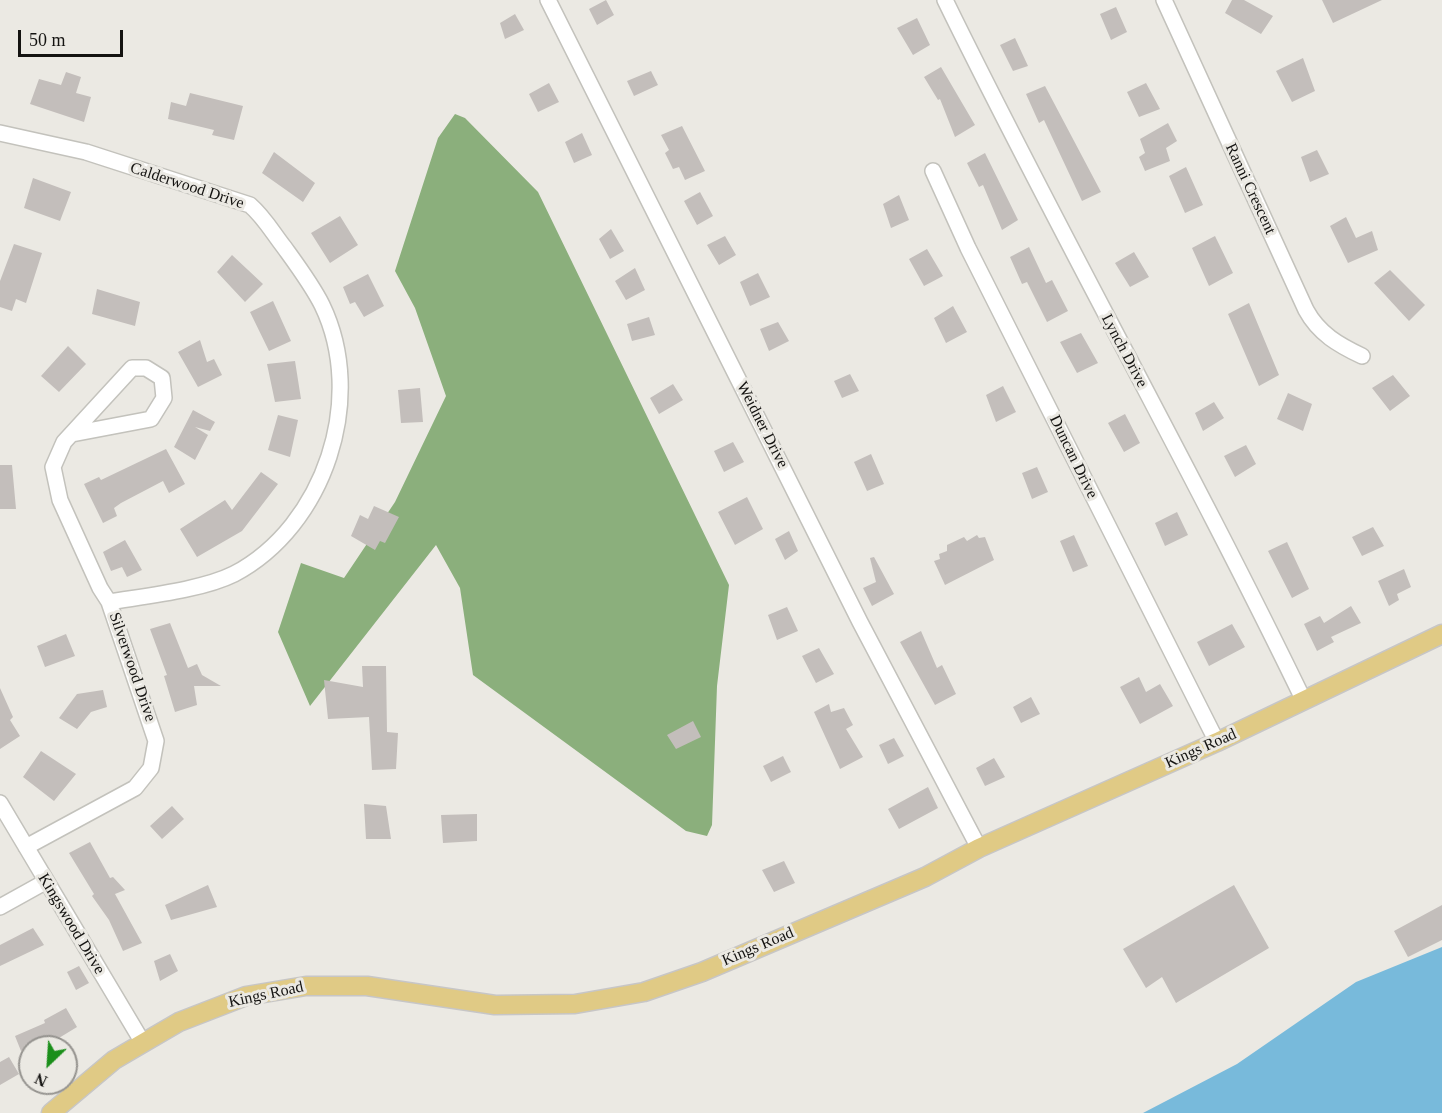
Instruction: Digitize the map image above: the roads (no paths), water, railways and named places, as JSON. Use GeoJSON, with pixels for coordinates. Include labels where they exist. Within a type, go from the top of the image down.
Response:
{"type":"FeatureCollection","features":[{"type":"Feature","properties":{"kind":"main road","name":"Kings Road"},"geometry":{"type":"LineString","coordinates":[[51,1113],[114,1060],[179,1022],[246,996],[306,986],[367,986],[456,1001],[520,1006],[582,1004],[644,992],[702,972],[925,877],[979,848],[1217,742],[1442,634]]}},
{"type":"Feature","properties":{"kind":"street","name":"Weidner Drive"},"geometry":{"type":"LineString","coordinates":[[548,0],[860,622],[979,848]]}},
{"type":"Feature","properties":{"kind":"street","name":"Lynch Drive"},"geometry":{"type":"LineString","coordinates":[[945,0],[1051,212],[1198,487],[1304,701]]}},
{"type":"Feature","properties":{"kind":"street","name":"Ranni Crescent"},"geometry":{"type":"LineString","coordinates":[[1164,0],[1306,310],[1318,328],[1336,344],[1362,357]]}},
{"type":"Feature","properties":{"kind":"street","name":"Calderwood Drive"},"geometry":{"type":"LineString","coordinates":[[0,133],[86,152],[250,205],[267,223],[321,304],[335,348],[340,390],[335,434],[325,469],[315,490],[286,532],[256,559],[232,575],[160,594],[109,602]]}},
{"type":"Feature","properties":{"kind":"street","name":"Duncan Drive"},"geometry":{"type":"LineString","coordinates":[[933,171],[968,248],[1217,742]]}},
{"type":"Feature","properties":{"kind":"street","name":"Silverwood Drive"},"geometry":{"type":"LineString","coordinates":[[26,847],[135,788],[148,773],[155,757],[156,741],[149,717],[109,602],[100,588],[54,483],[53,467],[56,455],[72,434],[94,406],[132,368],[146,368],[162,378],[164,398],[151,419],[72,434]]}},
{"type":"Feature","properties":{"kind":"street","name":"Kingswood Drive"},"geometry":{"type":"LineString","coordinates":[[0,803],[143,1043]]}},
{"type":"Feature","properties":{"kind":"street"},"geometry":{"type":"LineString","coordinates":[[0,907],[45,882]]}},
{"type":"Feature","properties":{"kind":"water"},"geometry":{"type":"Polygon","coordinates":[[[1442,947],[1442,1113],[1143,1113],[1237,1064],[1356,982],[1442,947]]]}}]}
